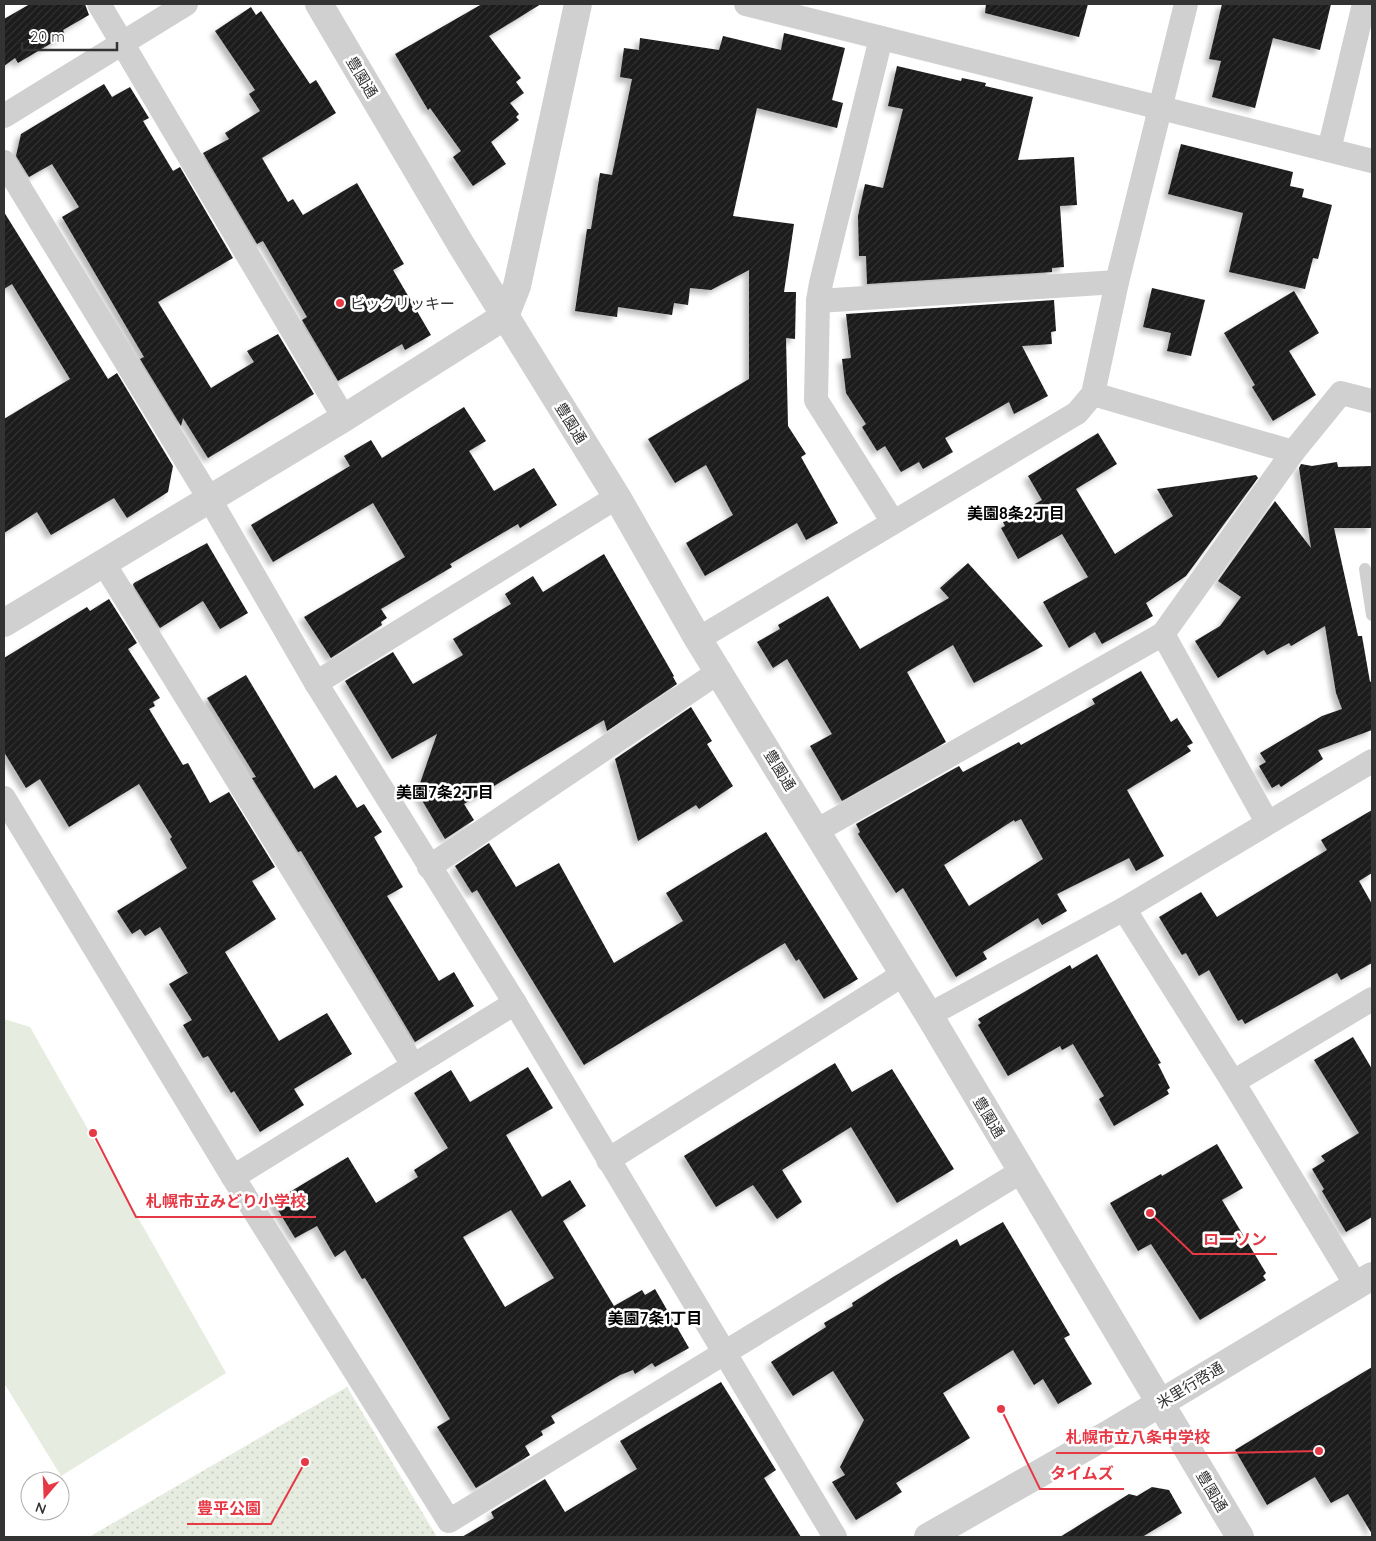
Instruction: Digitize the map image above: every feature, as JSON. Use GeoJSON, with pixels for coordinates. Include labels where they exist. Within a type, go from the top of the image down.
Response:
{"type":"FeatureCollection","features":[{"type":"Feature","properties":{"kind":"street"},"geometry":{"type":"LineString","coordinates":[[99,4],[344,418]]}},
{"type":"Feature","properties":{"kind":"street"},"geometry":{"type":"LineString","coordinates":[[4,116],[186,4]]}},
{"type":"Feature","properties":{"kind":"street","name":"豊園通"},"geometry":{"type":"LineString","coordinates":[[319,4],[505,316],[617,497],[698,638],[818,830],[1240,1537]]}},
{"type":"Feature","properties":{"kind":"street"},"geometry":{"type":"LineString","coordinates":[[4,623],[208,498],[344,418],[505,316],[517,286],[578,4]]}},
{"type":"Feature","properties":{"kind":"street"},"geometry":{"type":"LineString","coordinates":[[746,4],[1372,161]]}},
{"type":"Feature","properties":{"kind":"street"},"geometry":{"type":"LineString","coordinates":[[698,638],[1077,413],[1092,394],[1117,282],[1162,107],[1186,4]]}},
{"type":"Feature","properties":{"kind":"street"},"geometry":{"type":"LineString","coordinates":[[1329,150],[1364,4]]}},
{"type":"Feature","properties":{"kind":"street"},"geometry":{"type":"LineString","coordinates":[[882,38],[821,283],[818,301],[816,400],[893,522]]}},
{"type":"Feature","properties":{"kind":"street"},"geometry":{"type":"LineString","coordinates":[[4,162],[208,498],[316,683],[515,1003],[835,1537]]}},
{"type":"Feature","properties":{"kind":"street"},"geometry":{"type":"LineString","coordinates":[[818,301],[1117,282]]}},
{"type":"Feature","properties":{"kind":"street"},"geometry":{"type":"LineString","coordinates":[[818,830],[1163,634],[1293,452],[1341,393],[1372,401]]}},
{"type":"Feature","properties":{"kind":"street"},"geometry":{"type":"LineString","coordinates":[[1092,394],[1293,452]]}},
{"type":"Feature","properties":{"kind":"street"},"geometry":{"type":"LineString","coordinates":[[316,683],[617,497]]}},
{"type":"Feature","properties":{"kind":"street"},"geometry":{"type":"LineString","coordinates":[[103,562],[413,1065]]}},
{"type":"Feature","properties":{"kind":"street"},"geometry":{"type":"LineString","coordinates":[[1163,634],[1267,822]]}},
{"type":"Feature","properties":{"kind":"street"},"geometry":{"type":"LineString","coordinates":[[429,867],[720,671]]}},
{"type":"Feature","properties":{"kind":"street"},"geometry":{"type":"LineString","coordinates":[[929,1015],[1124,909],[1372,761]]}},
{"type":"Feature","properties":{"kind":"street"},"geometry":{"type":"LineString","coordinates":[[4,798],[233,1177],[454,1529],[724,1352],[1022,1171]]}},
{"type":"Feature","properties":{"kind":"street"},"geometry":{"type":"LineString","coordinates":[[1124,909],[1233,1082],[1364,1281]]}},
{"type":"Feature","properties":{"kind":"street"},"geometry":{"type":"LineString","coordinates":[[608,1160],[904,974]]}},
{"type":"Feature","properties":{"kind":"street"},"geometry":{"type":"LineString","coordinates":[[1233,1082],[1372,999]]}},
{"type":"Feature","properties":{"kind":"street"},"geometry":{"type":"LineString","coordinates":[[233,1177],[515,1003]]}},
{"type":"Feature","properties":{"kind":"street","name":"米里行啓通"},"geometry":{"type":"LineString","coordinates":[[928,1537],[1364,1281]]}},
{"type":"Feature","properties":{"kind":"lane"},"geometry":{"type":"LineString","coordinates":[[1366,569],[1372,615]]}},
{"type":"Feature","properties":{"kind":"shaded area"},"geometry":{"type":"Polygon","coordinates":[[[4,1019],[30,1027],[226,1373],[69,1471],[58,1471],[4,1383],[4,1019]]]}},
{"type":"Feature","properties":{"kind":"shaded area"},"geometry":{"type":"Polygon","coordinates":[[[347,1387],[437,1537],[89,1537],[347,1387]]]}},
{"type":"Feature","properties":{"kind":"building"},"geometry":{"type":"Polygon","coordinates":[[[30,4],[85,4],[89,15],[63,30],[65,35],[18,63],[15,58],[4,66],[4,19],[30,4]]]}},
{"type":"Feature","properties":{"kind":"building"},"geometry":{"type":"Polygon","coordinates":[[[482,4],[541,4],[489,36],[521,78],[516,82],[524,93],[510,103],[519,114],[516,117],[519,120],[491,142],[506,164],[473,186],[453,157],[461,151],[430,108],[428,110],[395,54],[482,4]]]}},
{"type":"Feature","properties":{"kind":"building"},"geometry":{"type":"Polygon","coordinates":[[[986,4],[1088,4],[1079,37],[985,13],[986,4]]]}},
{"type":"Feature","properties":{"kind":"building"},"geometry":{"type":"Polygon","coordinates":[[[1222,4],[1331,4],[1320,50],[1273,38],[1255,108],[1212,97],[1221,61],[1209,59],[1222,4]]]}},
{"type":"Feature","properties":{"kind":"building"},"geometry":{"type":"Polygon","coordinates":[[[251,7],[256,15],[261,11],[310,84],[316,80],[336,113],[262,158],[288,202],[293,199],[303,215],[357,183],[404,264],[393,270],[431,335],[405,350],[402,344],[338,381],[302,320],[307,317],[263,241],[257,244],[203,153],[229,139],[225,133],[260,111],[249,94],[255,90],[215,31],[251,7]]]}},
{"type":"Feature","properties":{"kind":"building"},"geometry":{"type":"Polygon","coordinates":[[[784,33],[845,48],[832,100],[843,103],[837,128],[757,108],[733,216],[794,224],[784,292],[796,292],[795,339],[786,338],[788,426],[806,454],[801,457],[838,523],[806,540],[797,523],[705,576],[686,543],[733,515],[706,465],[675,483],[648,439],[749,379],[749,270],[711,290],[690,288],[688,305],[674,303],[672,315],[618,307],[617,317],[575,311],[587,229],[591,229],[600,173],[612,175],[632,79],[620,77],[624,48],[639,50],[640,38],[719,50],[723,36],[781,50],[784,33]]]}},
{"type":"Feature","properties":{"kind":"building"},"geometry":{"type":"Polygon","coordinates":[[[897,66],[961,81],[962,78],[986,83],[985,86],[1033,97],[1018,160],[1074,157],[1077,205],[1060,206],[1064,267],[1052,268],[1052,272],[867,284],[866,256],[859,256],[858,216],[865,184],[883,188],[903,109],[888,106],[897,66]]]}},
{"type":"Feature","properties":{"kind":"building"},"geometry":{"type":"Polygon","coordinates":[[[104,84],[112,97],[130,87],[149,118],[143,121],[173,171],[180,167],[233,258],[158,302],[211,388],[254,362],[247,351],[278,334],[314,394],[208,458],[183,418],[181,426],[140,359],[144,357],[62,217],[79,207],[52,164],[29,177],[16,156],[21,134],[104,84]]]}},
{"type":"Feature","properties":{"kind":"building"},"geometry":{"type":"Polygon","coordinates":[[[1181,144],[1293,172],[1290,186],[1304,189],[1302,197],[1332,205],[1318,259],[1313,258],[1305,289],[1229,272],[1243,213],[1168,194],[1181,144]]]}},
{"type":"Feature","properties":{"kind":"building"},"geometry":{"type":"Polygon","coordinates":[[[4,212],[108,379],[117,373],[173,466],[168,492],[127,518],[114,498],[51,535],[37,512],[4,533],[4,419],[70,379],[12,284],[4,289],[4,212]]]}},
{"type":"Feature","properties":{"kind":"building"},"geometry":{"type":"Polygon","coordinates":[[[1152,288],[1205,300],[1191,356],[1167,351],[1171,333],[1143,327],[1152,288]]]}},
{"type":"Feature","properties":{"kind":"building"},"geometry":{"type":"Polygon","coordinates":[[[1294,291],[1319,333],[1289,351],[1316,395],[1273,421],[1252,387],[1255,385],[1224,333],[1294,291]]]}},
{"type":"Feature","properties":{"kind":"building"},"geometry":{"type":"Polygon","coordinates":[[[1054,300],[1056,331],[1051,332],[1052,344],[1022,346],[1048,396],[1014,414],[1009,402],[945,438],[953,452],[923,469],[919,462],[901,472],[885,446],[877,451],[862,427],[866,424],[846,393],[842,359],[851,358],[846,314],[1054,300]]]}},
{"type":"Feature","properties":{"kind":"building"},"geometry":{"type":"Polygon","coordinates":[[[464,407],[486,441],[469,451],[494,491],[534,468],[557,505],[520,528],[518,524],[450,564],[452,567],[381,609],[387,618],[381,622],[382,625],[331,658],[304,617],[405,557],[373,503],[273,562],[251,525],[350,466],[344,456],[371,440],[382,458],[464,407]]]}},
{"type":"Feature","properties":{"kind":"building"},"geometry":{"type":"Polygon","coordinates":[[[1098,433],[1117,464],[1076,489],[1115,554],[1173,516],[1157,489],[1256,475],[1258,478],[1186,576],[1146,603],[1153,616],[1102,644],[1095,632],[1069,648],[1043,602],[1088,577],[1062,534],[1018,559],[1001,528],[1005,526],[1003,522],[1042,500],[1028,476],[1098,433]]]}},
{"type":"Feature","properties":{"kind":"building"},"geometry":{"type":"Polygon","coordinates":[[[1337,462],[1338,467],[1372,466],[1372,528],[1334,528],[1358,636],[1362,636],[1370,682],[1372,681],[1372,730],[1318,750],[1323,759],[1281,787],[1279,784],[1272,788],[1259,766],[1266,762],[1260,753],[1322,716],[1342,709],[1336,693],[1325,626],[1291,646],[1289,643],[1267,655],[1264,650],[1218,678],[1195,641],[1220,626],[1241,597],[1218,581],[1275,501],[1311,548],[1299,468],[1301,464],[1312,466],[1337,462]]]}},
{"type":"Feature","properties":{"kind":"building"},"geometry":{"type":"Polygon","coordinates":[[[207,543],[248,613],[220,629],[203,601],[160,628],[133,585],[134,583],[207,543]]]}},
{"type":"Feature","properties":{"kind":"building"},"geometry":{"type":"Polygon","coordinates":[[[604,554],[677,684],[607,731],[604,720],[464,804],[474,820],[445,839],[417,792],[437,734],[392,759],[345,681],[393,652],[413,684],[463,655],[453,639],[511,604],[505,594],[533,576],[543,592],[604,554]]]}},
{"type":"Feature","properties":{"kind":"building"},"geometry":{"type":"Polygon","coordinates":[[[968,563],[1043,646],[974,683],[953,645],[907,672],[946,742],[842,801],[810,746],[832,734],[787,659],[773,668],[757,642],[780,629],[778,625],[828,596],[860,649],[949,598],[940,588],[968,563]]]}},
{"type":"Feature","properties":{"kind":"building"},"geometry":{"type":"Polygon","coordinates":[[[109,599],[137,643],[128,649],[160,698],[153,702],[155,706],[149,709],[183,765],[188,763],[210,803],[229,792],[275,867],[252,881],[276,919],[225,952],[279,1041],[327,1013],[352,1054],[294,1089],[304,1105],[260,1132],[234,1091],[231,1093],[208,1056],[203,1058],[183,1025],[192,1020],[169,984],[188,973],[160,927],[145,936],[140,929],[132,934],[117,911],[187,868],[170,839],[172,837],[139,784],[69,827],[40,779],[26,788],[4,752],[4,658],[87,607],[90,611],[109,599]]]}},
{"type":"Feature","properties":{"kind":"building"},"geometry":{"type":"Polygon","coordinates":[[[1141,671],[1171,722],[1177,718],[1193,743],[1187,746],[1191,751],[1127,790],[1164,856],[1136,871],[1129,858],[1057,894],[1067,911],[1042,925],[1038,918],[983,952],[987,959],[956,977],[903,888],[896,893],[858,834],[860,832],[856,824],[959,766],[963,772],[1019,742],[1021,745],[1095,704],[1092,699],[1141,671]],[[1021,819],[1015,822],[1014,820],[944,865],[969,906],[1043,859],[1021,819]]]}},
{"type":"Feature","properties":{"kind":"building"},"geometry":{"type":"Polygon","coordinates":[[[246,675],[314,789],[336,775],[357,808],[364,804],[382,832],[374,837],[403,887],[387,896],[439,981],[454,972],[474,1006],[415,1042],[301,851],[298,852],[252,778],[256,777],[207,698],[246,675]]]}},
{"type":"Feature","properties":{"kind":"building"},"geometry":{"type":"Polygon","coordinates":[[[691,707],[712,741],[707,744],[733,786],[699,809],[696,805],[638,841],[615,759],[691,707]]]}},
{"type":"Feature","properties":{"kind":"building"},"geometry":{"type":"Polygon","coordinates":[[[1372,810],[1372,873],[1359,881],[1372,904],[1372,963],[1341,980],[1337,973],[1245,1024],[1242,1019],[1238,1021],[1209,970],[1199,976],[1186,953],[1182,955],[1159,917],[1201,892],[1217,917],[1327,850],[1321,840],[1372,810]]]}},
{"type":"Feature","properties":{"kind":"building"},"geometry":{"type":"Polygon","coordinates":[[[766,832],[858,979],[824,999],[799,959],[796,961],[785,943],[584,1065],[477,890],[472,893],[455,866],[489,843],[516,887],[559,863],[614,963],[683,921],[666,893],[766,832]]]}},
{"type":"Feature","properties":{"kind":"building"},"geometry":{"type":"Polygon","coordinates":[[[1097,954],[1161,1063],[1158,1064],[1170,1088],[1167,1090],[1169,1094],[1114,1126],[1099,1099],[1104,1096],[1073,1044],[1062,1050],[1060,1046],[1008,1076],[978,1025],[981,1023],[978,1019],[1070,965],[1072,969],[1097,954]]]}},
{"type":"Feature","properties":{"kind":"building"},"geometry":{"type":"Polygon","coordinates":[[[1353,1037],[1372,1069],[1372,1217],[1346,1232],[1322,1191],[1324,1189],[1312,1169],[1325,1161],[1321,1156],[1359,1133],[1314,1060],[1353,1037]]]}},
{"type":"Feature","properties":{"kind":"building"},"geometry":{"type":"Polygon","coordinates":[[[835,1063],[852,1092],[892,1069],[954,1169],[897,1203],[851,1127],[782,1170],[802,1202],[777,1219],[753,1185],[716,1207],[684,1156],[835,1063]]]}},
{"type":"Feature","properties":{"kind":"building"},"geometry":{"type":"Polygon","coordinates":[[[528,1067],[553,1108],[506,1135],[542,1197],[570,1180],[586,1206],[563,1221],[614,1306],[642,1290],[645,1295],[655,1289],[689,1348],[655,1367],[652,1363],[635,1374],[633,1370],[620,1375],[551,1416],[555,1423],[541,1431],[543,1435],[525,1446],[530,1455],[476,1488],[437,1427],[450,1419],[365,1278],[362,1279],[345,1250],[335,1257],[317,1226],[295,1238],[273,1202],[348,1157],[376,1203],[418,1177],[414,1170],[448,1148],[414,1093],[451,1070],[470,1102],[528,1067]],[[511,1210],[463,1237],[505,1307],[554,1278],[511,1210]]]}},
{"type":"Feature","properties":{"kind":"building"},"geometry":{"type":"Polygon","coordinates":[[[1217,1144],[1243,1188],[1222,1200],[1266,1273],[1263,1276],[1266,1280],[1200,1320],[1151,1244],[1138,1251],[1110,1203],[1217,1144]]]}},
{"type":"Feature","properties":{"kind":"building"},"geometry":{"type":"Polygon","coordinates":[[[1003,1222],[1070,1335],[1064,1338],[1092,1384],[1058,1404],[1043,1379],[1034,1385],[1013,1350],[943,1393],[970,1438],[896,1483],[902,1492],[856,1520],[832,1482],[845,1475],[840,1467],[864,1420],[833,1371],[793,1396],[771,1362],[826,1327],[824,1323],[853,1306],[852,1303],[893,1277],[957,1239],[960,1246],[1003,1222]]]}},
{"type":"Feature","properties":{"kind":"building"},"geometry":{"type":"Polygon","coordinates":[[[1372,1367],[1372,1534],[1348,1494],[1331,1503],[1315,1477],[1267,1505],[1235,1450],[1372,1367]]]}},
{"type":"Feature","properties":{"kind":"building"},"geometry":{"type":"Polygon","coordinates":[[[721,1382],[776,1470],[764,1478],[801,1537],[462,1537],[494,1518],[491,1512],[545,1479],[565,1512],[637,1469],[620,1441],[721,1382]]]}},
{"type":"Feature","properties":{"kind":"building"},"geometry":{"type":"Polygon","coordinates":[[[1152,1487],[1169,1490],[1182,1513],[1142,1537],[1060,1537],[1129,1494],[1137,1496],[1152,1487]]]}},
{"type":"Feature","properties":{"kind":"place","name":"ビックリッキー"},"geometry":{"type":"Point","coordinates":[340,303]}},
{"type":"Feature","properties":{"kind":"place","name":"札幌市立みどり小学校"},"geometry":{"type":"Point","coordinates":[93,1133]}},
{"type":"Feature","properties":{"kind":"place","name":"ローソン"},"geometry":{"type":"Point","coordinates":[1150,1213]}},
{"type":"Feature","properties":{"kind":"place","name":"タイムズ"},"geometry":{"type":"Point","coordinates":[1001,1409]}},
{"type":"Feature","properties":{"kind":"place","name":"札幌市立八条中学校"},"geometry":{"type":"Point","coordinates":[1319,1451]}},
{"type":"Feature","properties":{"kind":"place","name":"豊平公園"},"geometry":{"type":"Point","coordinates":[305,1462]}},
{"type":"Feature","properties":{"kind":"district","name":"美園8条2丁目"},"geometry":{"type":"Point","coordinates":[1016,513]}},
{"type":"Feature","properties":{"kind":"district","name":"美園7条2丁目"},"geometry":{"type":"Point","coordinates":[445,792]}},
{"type":"Feature","properties":{"kind":"district","name":"美園7条1丁目"},"geometry":{"type":"Point","coordinates":[655,1318]}}]}
